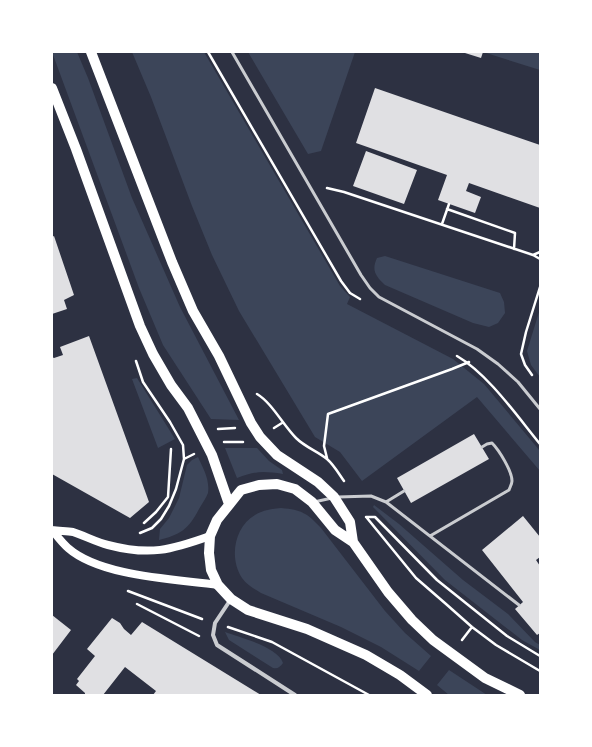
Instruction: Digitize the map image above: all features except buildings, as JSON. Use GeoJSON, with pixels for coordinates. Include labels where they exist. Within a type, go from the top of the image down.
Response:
{"type":"FeatureCollection","features":[{"type":"Feature","properties":{"kind":"main road"},"geometry":{"type":"LineString","coordinates":[[91,52],[129,153],[193,311],[218,356],[251,423],[260,437],[277,455],[318,482],[334,497],[350,522],[353,542]]}},
{"type":"Feature","properties":{"kind":"main road"},"geometry":{"type":"LineString","coordinates":[[52,88],[76,149],[140,326],[153,354],[171,385],[188,408],[210,451],[221,478],[229,504]]}},
{"type":"Feature","properties":{"kind":"main road"},"geometry":{"type":"LineString","coordinates":[[427,695],[400,675],[366,654],[307,629],[248,610],[231,599],[218,585],[211,570],[209,553],[210,536],[218,520],[241,490],[259,485],[277,484],[295,489],[312,502],[335,530],[353,542],[388,592],[412,620],[433,640],[485,678],[520,695]]}},
{"type":"Feature","properties":{"kind":"main road"},"geometry":{"type":"LineString","coordinates":[[52,530],[73,532],[107,545],[142,551],[171,549],[210,536]]}},
{"type":"Feature","properties":{"kind":"main road"},"geometry":{"type":"LineString","coordinates":[[52,530],[68,548],[82,557],[100,565],[150,577],[218,585]]}},
{"type":"Feature","properties":{"kind":"street"},"geometry":{"type":"LineString","coordinates":[[231,599],[215,623],[213,635],[217,645],[295,695]]}},
{"type":"Feature","properties":{"kind":"lane"},"geometry":{"type":"LineString","coordinates":[[232,52],[370,288],[379,297],[477,349],[498,364],[518,382],[540,409]]}},
{"type":"Feature","properties":{"kind":"lane"},"geometry":{"type":"LineString","coordinates":[[430,536],[509,490],[512,483],[511,474],[496,448],[492,443],[482,447]]}},
{"type":"Feature","properties":{"kind":"lane"},"geometry":{"type":"LineString","coordinates":[[386,502],[404,491]]}},
{"type":"Feature","properties":{"kind":"lane"},"geometry":{"type":"LineString","coordinates":[[312,502],[334,497],[353,496],[371,496],[386,502],[519,605]]}},
{"type":"Feature","properties":{"kind":"path"},"geometry":{"type":"LineString","coordinates":[[309,185],[344,192],[533,255],[540,259]]}},
{"type":"Feature","properties":{"kind":"path"},"geometry":{"type":"LineString","coordinates":[[442,224],[449,204]]}},
{"type":"Feature","properties":{"kind":"path"},"geometry":{"type":"LineString","coordinates":[[447,209],[515,233],[514,249]]}},
{"type":"Feature","properties":{"kind":"path"},"geometry":{"type":"LineString","coordinates":[[533,255],[540,252]]}},
{"type":"Feature","properties":{"kind":"path"},"geometry":{"type":"LineString","coordinates":[[536,380],[525,365],[521,354],[540,287]]}},
{"type":"Feature","properties":{"kind":"path"},"geometry":{"type":"LineString","coordinates":[[327,459],[324,446],[328,414],[452,369],[468,362],[477,349]]}},
{"type":"Feature","properties":{"kind":"path"},"geometry":{"type":"LineString","coordinates":[[135,359],[143,382],[170,422],[183,445],[184,459],[176,489],[169,506],[161,519],[152,528]]}},
{"type":"Feature","properties":{"kind":"path"},"geometry":{"type":"LineString","coordinates":[[255,393],[263,398],[282,423]]}},
{"type":"Feature","properties":{"kind":"path"},"geometry":{"type":"LineString","coordinates":[[215,430],[236,428]]}},
{"type":"Feature","properties":{"kind":"path"},"geometry":{"type":"LineString","coordinates":[[221,442],[247,442]]}},
{"type":"Feature","properties":{"kind":"path"},"geometry":{"type":"LineString","coordinates":[[144,524],[168,497],[171,449]]}},
{"type":"Feature","properties":{"kind":"path"},"geometry":{"type":"LineString","coordinates":[[540,656],[507,636],[437,580],[375,517],[366,516],[416,578],[472,627],[496,645],[540,671]]}},
{"type":"Feature","properties":{"kind":"path"},"geometry":{"type":"LineString","coordinates":[[149,599],[272,642],[369,695]]}},
{"type":"Feature","properties":{"kind":"path"},"geometry":{"type":"LineString","coordinates":[[137,604],[217,645]]}},
{"type":"Feature","properties":{"kind":"path"},"geometry":{"type":"LineString","coordinates":[[462,641],[472,627]]}},
{"type":"Feature","properties":{"kind":"shaded area"},"geometry":{"type":"Polygon","coordinates":[[[52,52],[77,52],[132,198],[180,307],[239,420],[211,419],[163,345],[139,288],[52,52]]]}},
{"type":"Feature","properties":{"kind":"shaded area"},"geometry":{"type":"Polygon","coordinates":[[[132,52],[204,52],[340,286],[350,297],[347,304],[453,359],[484,384],[540,451],[540,471],[477,397],[362,481],[340,452],[315,437],[239,311],[212,255],[132,52]]]}},
{"type":"Feature","properties":{"kind":"shaded area"},"geometry":{"type":"Polygon","coordinates":[[[248,52],[355,52],[321,151],[308,154],[248,52]]]}},
{"type":"Feature","properties":{"kind":"shaded area"},"geometry":{"type":"Polygon","coordinates":[[[483,52],[540,52],[540,70],[483,52]]]}},
{"type":"Feature","properties":{"kind":"shaded area"},"geometry":{"type":"Polygon","coordinates":[[[385,256],[500,293],[504,302],[505,313],[498,323],[489,327],[473,323],[385,285],[375,273],[374,266],[377,258],[385,256]]]}},
{"type":"Feature","properties":{"kind":"shaded area"},"geometry":{"type":"Polygon","coordinates":[[[540,309],[540,377],[531,365],[527,351],[540,309]]]}},
{"type":"Feature","properties":{"kind":"shaded area"},"geometry":{"type":"Polygon","coordinates":[[[137,378],[175,439],[158,448],[132,379],[137,378]]]}},
{"type":"Feature","properties":{"kind":"shaded area"},"geometry":{"type":"Polygon","coordinates":[[[225,448],[257,448],[269,461],[282,470],[283,474],[259,472],[237,478],[225,448]]]}},
{"type":"Feature","properties":{"kind":"shaded area"},"geometry":{"type":"Polygon","coordinates":[[[198,457],[207,479],[208,493],[191,522],[183,530],[173,536],[159,540],[160,529],[169,518],[179,498],[187,465],[198,457]]]}},
{"type":"Feature","properties":{"kind":"shaded area"},"geometry":{"type":"Polygon","coordinates":[[[374,505],[399,524],[463,580],[508,614],[535,642],[540,645],[540,650],[522,640],[445,580],[373,507],[374,505]]]}},
{"type":"Feature","properties":{"kind":"shaded area"},"geometry":{"type":"Polygon","coordinates":[[[281,508],[304,513],[316,523],[385,611],[405,633],[431,656],[419,671],[381,647],[341,627],[261,593],[251,587],[242,578],[238,570],[235,553],[238,535],[242,527],[248,520],[258,513],[281,508]]]}},
{"type":"Feature","properties":{"kind":"shaded area"},"geometry":{"type":"Polygon","coordinates":[[[225,632],[266,647],[280,657],[283,663],[279,667],[273,668],[229,640],[225,632]]]}},
{"type":"Feature","properties":{"kind":"shaded area"},"geometry":{"type":"Polygon","coordinates":[[[449,670],[487,695],[449,695],[437,685],[449,670]]]}}]}
